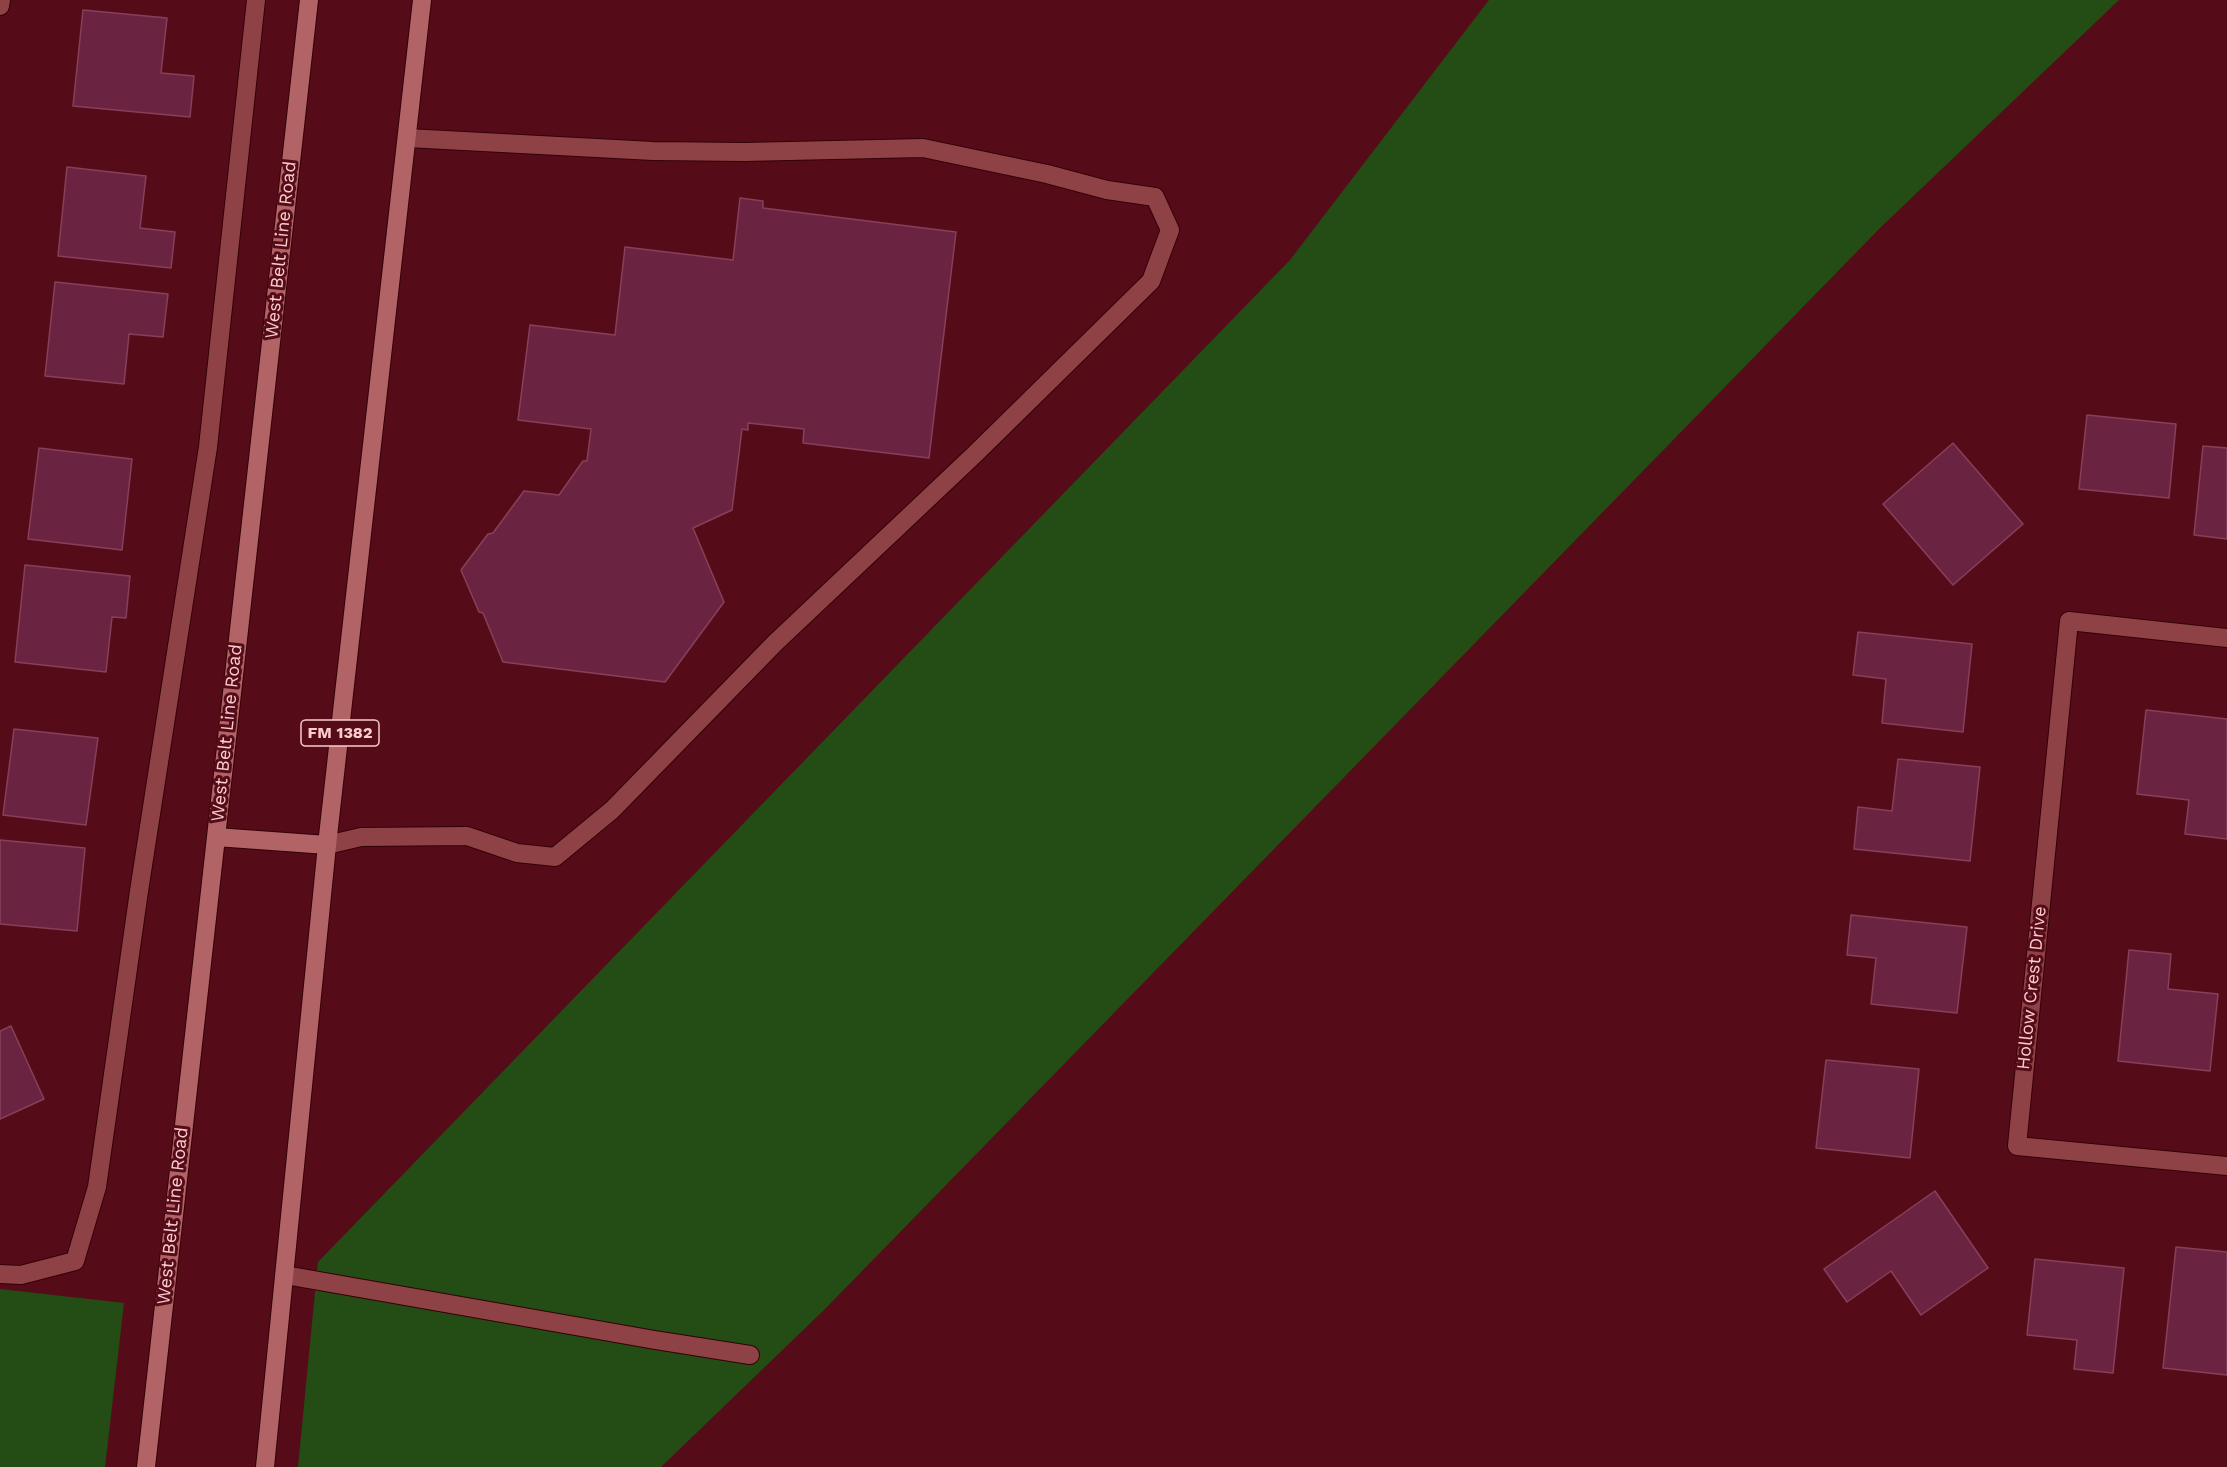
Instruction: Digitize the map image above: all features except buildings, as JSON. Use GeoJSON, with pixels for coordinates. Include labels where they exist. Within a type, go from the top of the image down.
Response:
{"type":"FeatureCollection","features":[{"type":"Feature","properties":{"kind":"main road","name":"West Belt Line Road"},"geometry":{"type":"LineString","coordinates":[[146,1467],[309,0]]}},
{"type":"Feature","properties":{"kind":"main road","name":"FM 1382"},"geometry":{"type":"LineString","coordinates":[[265,1467],[327,845],[422,0]]}},
{"type":"Feature","properties":{"kind":"main road"},"geometry":{"type":"LineString","coordinates":[[216,837],[327,845]]}},
{"type":"Feature","properties":{"kind":"street"},"geometry":{"type":"LineString","coordinates":[[0,6],[1,0]]}},
{"type":"Feature","properties":{"kind":"street"},"geometry":{"type":"LineString","coordinates":[[0,1274],[21,1275],[75,1261],[97,1187],[139,891],[208,447],[256,0]]}},
{"type":"Feature","properties":{"kind":"street"},"geometry":{"type":"LineString","coordinates":[[327,845],[361,837],[467,836],[517,853],[555,857],[612,810],[775,644],[974,455],[1151,281],[1170,230],[1155,197],[1107,190],[1047,174],[923,148],[744,152],[653,151],[407,138]]}},
{"type":"Feature","properties":{"kind":"street","name":"Hollow Crest Drive"},"geometry":{"type":"LineString","coordinates":[[2227,638],[2069,621],[2017,1146],[2227,1166]]}},
{"type":"Feature","properties":{"kind":"street"},"geometry":{"type":"LineString","coordinates":[[285,1275],[643,1338],[750,1354]]}},
{"type":"Feature","properties":{"kind":"green space"},"geometry":{"type":"Polygon","coordinates":[[[1489,0],[2119,0],[1881,227],[825,1309],[661,1467],[298,1467],[318,1262],[1290,260],[1489,0]]]}},
{"type":"Feature","properties":{"kind":"green space"},"geometry":{"type":"Polygon","coordinates":[[[0,1289],[124,1303],[105,1467],[0,1467],[0,1289]]]}}]}
